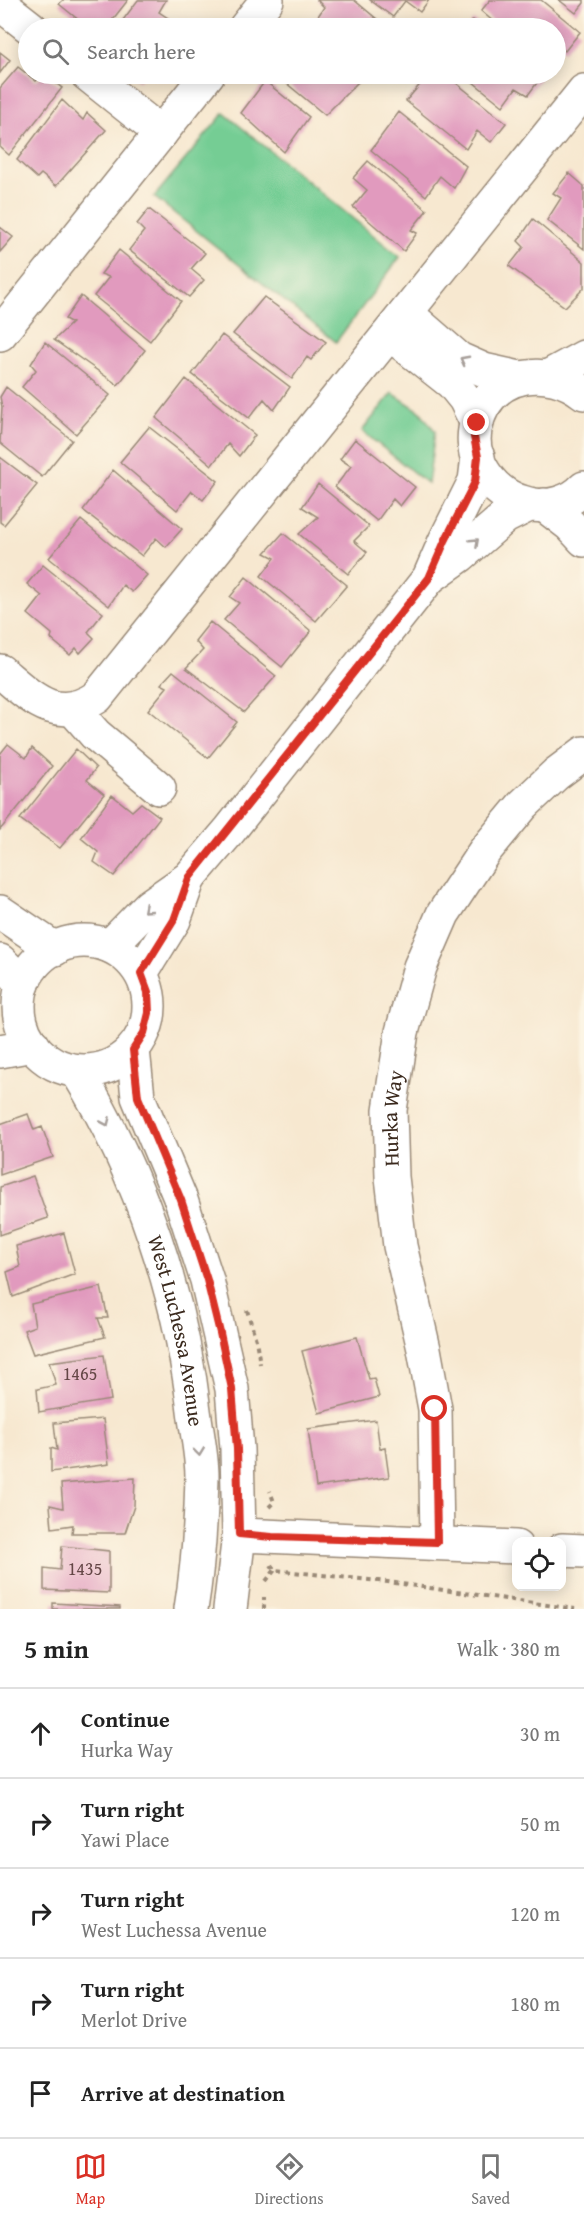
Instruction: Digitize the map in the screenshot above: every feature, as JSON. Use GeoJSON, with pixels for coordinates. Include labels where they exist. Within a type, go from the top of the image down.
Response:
{"type":"FeatureCollection","features":[{"type":"Feature","properties":{"kind":"street"},"geometry":{"type":"LineString","coordinates":[[253,18],[267,0]]}},
{"type":"Feature","properties":{"kind":"street"},"geometry":{"type":"LineString","coordinates":[[3,6],[18,18]]}},
{"type":"Feature","properties":{"kind":"street"},"geometry":{"type":"LineString","coordinates":[[100,84],[161,133]]}},
{"type":"Feature","properties":{"kind":"street"},"geometry":{"type":"LineString","coordinates":[[0,334],[200,84]]}},
{"type":"Feature","properties":{"kind":"street"},"geometry":{"type":"LineString","coordinates":[[0,671],[45,704],[58,710],[86,705],[97,698],[584,91]]}},
{"type":"Feature","properties":{"kind":"street"},"geometry":{"type":"LineString","coordinates":[[398,323],[459,359],[484,370],[573,384],[584,393]]}},
{"type":"Feature","properties":{"kind":"street"},"geometry":{"type":"LineString","coordinates":[[398,323],[465,399],[477,423]]}},
{"type":"Feature","properties":{"kind":"street"},"geometry":{"type":"LineString","coordinates":[[584,357],[534,377],[506,384],[490,398],[477,423],[474,437],[485,475],[499,491],[518,502],[537,505],[570,525],[584,540]]}},
{"type":"Feature","properties":{"kind":"street"},"geometry":{"type":"LineString","coordinates":[[110,946],[149,906],[189,878],[237,821],[429,578],[475,482],[478,457]]}},
{"type":"Feature","properties":{"kind":"street"},"geometry":{"type":"LineString","coordinates":[[429,578],[461,555],[505,517],[537,505],[566,500],[584,488]]}},
{"type":"Feature","properties":{"kind":"street"},"geometry":{"type":"LineString","coordinates":[[73,709],[95,734],[159,788]]}},
{"type":"Feature","properties":{"kind":"street","name":"Hurka Way"},"geometry":{"type":"LineString","coordinates":[[437,1542],[435,1409],[424,1349],[400,1246],[392,1177],[390,1110],[402,1032],[420,967],[443,914],[483,852],[523,805],[556,774],[584,753]]}},
{"type":"Feature","properties":{"kind":"street"},"geometry":{"type":"LineString","coordinates":[[141,973],[174,920],[189,878]]}},
{"type":"Feature","properties":{"kind":"street"},"geometry":{"type":"LineString","coordinates":[[0,912],[55,949]]}},
{"type":"Feature","properties":{"kind":"street"},"geometry":{"type":"LineString","coordinates":[[0,961],[14,1007],[26,1034],[39,1053],[57,1065],[77,1071],[98,1070],[117,1063],[133,1050],[144,1033],[149,1013],[148,992],[141,973],[127,957],[110,946],[88,941],[66,944],[45,954],[30,970],[14,1007]]}},
{"type":"Feature","properties":{"kind":"street"},"geometry":{"type":"LineString","coordinates":[[0,1051],[33,1045]]}},
{"type":"Feature","properties":{"kind":"street","name":"West Luchessa Avenue"},"geometry":{"type":"LineString","coordinates":[[133,1050],[138,1097],[181,1200],[207,1280],[232,1389],[237,1449],[239,1534],[230,1609]]}},
{"type":"Feature","properties":{"kind":"street","name":"West Luchessa Avenue"},"geometry":{"type":"LineString","coordinates":[[77,1071],[102,1112],[135,1187],[162,1258],[191,1380],[202,1475],[197,1572],[191,1609]]}},
{"type":"Feature","properties":{"kind":"street"},"geometry":{"type":"LineString","coordinates":[[239,1534],[512,1547]]}},
{"type":"Feature","properties":{"kind":"street"},"geometry":{"type":"LineString","coordinates":[[566,1550],[584,1551]]}},
{"type":"Feature","properties":{"kind":"path"},"geometry":{"type":"LineString","coordinates":[[267,1560],[275,1570],[388,1582],[574,1609]]}},
{"type":"Feature","properties":{"kind":"path"},"geometry":{"type":"LineString","coordinates":[[264,1609],[264,1585],[275,1570]]}},
{"type":"Feature","properties":{"kind":"green space"},"geometry":{"type":"Polygon","coordinates":[[[224,113],[400,257],[336,342],[154,197],[224,113]]]}},
{"type":"Feature","properties":{"kind":"green space"},"geometry":{"type":"Polygon","coordinates":[[[392,393],[420,411],[435,431],[428,484],[362,431],[392,393]]]}},
{"type":"Feature","properties":{"kind":"building"},"geometry":{"type":"Polygon","coordinates":[[[63,0],[128,0],[114,18],[76,18],[59,4],[63,0]]]}},
{"type":"Feature","properties":{"kind":"building"},"geometry":{"type":"Polygon","coordinates":[[[138,0],[166,0],[159,12],[168,18],[124,18],[138,0]]]}},
{"type":"Feature","properties":{"kind":"building"},"geometry":{"type":"Polygon","coordinates":[[[317,0],[354,0],[376,18],[317,18],[324,7],[317,0]]]}},
{"type":"Feature","properties":{"kind":"building"},"geometry":{"type":"Polygon","coordinates":[[[370,0],[429,0],[420,12],[405,1],[393,17],[370,0]]]}},
{"type":"Feature","properties":{"kind":"building"},"geometry":{"type":"Polygon","coordinates":[[[490,0],[541,0],[563,18],[489,18],[481,11],[490,0]]]}},
{"type":"Feature","properties":{"kind":"building"},"geometry":{"type":"Polygon","coordinates":[[[559,0],[584,0],[584,3],[576,13],[559,0]]]}},
{"type":"Feature","properties":{"kind":"building"},"geometry":{"type":"Polygon","coordinates":[[[566,21],[580,32],[566,50],[566,21]]]}},
{"type":"Feature","properties":{"kind":"building"},"geometry":{"type":"Polygon","coordinates":[[[0,52],[10,60],[0,73],[0,52]]]}},
{"type":"Feature","properties":{"kind":"building"},"geometry":{"type":"Polygon","coordinates":[[[18,67],[18,84],[57,84],[62,88],[9,155],[0,147],[0,88],[18,67]]]}},
{"type":"Feature","properties":{"kind":"building"},"geometry":{"type":"Polygon","coordinates":[[[263,84],[269,84],[309,117],[284,152],[241,113],[263,84]]]}},
{"type":"Feature","properties":{"kind":"building"},"geometry":{"type":"Polygon","coordinates":[[[287,84],[356,84],[325,115],[287,84]]]}},
{"type":"Feature","properties":{"kind":"building"},"geometry":{"type":"Polygon","coordinates":[[[420,84],[457,84],[506,123],[491,142],[477,131],[466,149],[406,101],[420,84]]]}},
{"type":"Feature","properties":{"kind":"building"},"geometry":{"type":"Polygon","coordinates":[[[476,84],[536,84],[528,95],[516,88],[503,106],[476,84]]]}},
{"type":"Feature","properties":{"kind":"building"},"geometry":{"type":"Polygon","coordinates":[[[62,100],[83,120],[87,113],[106,130],[56,186],[41,174],[37,178],[17,160],[62,100]]]}},
{"type":"Feature","properties":{"kind":"building"},"geometry":{"type":"Polygon","coordinates":[[[399,112],[466,166],[454,188],[440,176],[426,196],[371,150],[399,112]]]}},
{"type":"Feature","properties":{"kind":"building"},"geometry":{"type":"Polygon","coordinates":[[[368,161],[427,210],[411,230],[417,233],[404,251],[353,207],[367,190],[353,178],[368,161]]]}},
{"type":"Feature","properties":{"kind":"building"},"geometry":{"type":"Polygon","coordinates":[[[569,173],[584,186],[584,249],[547,220],[561,198],[553,193],[569,173]]]}},
{"type":"Feature","properties":{"kind":"building"},"geometry":{"type":"Polygon","coordinates":[[[149,209],[205,253],[191,269],[204,280],[189,297],[129,250],[144,231],[137,224],[149,209]]]}},
{"type":"Feature","properties":{"kind":"building"},"geometry":{"type":"Polygon","coordinates":[[[533,219],[584,262],[584,288],[565,307],[509,266],[524,247],[518,241],[533,219]]]}},
{"type":"Feature","properties":{"kind":"building"},"geometry":{"type":"Polygon","coordinates":[[[0,227],[13,237],[0,252],[0,227]]]}},
{"type":"Feature","properties":{"kind":"building"},"geometry":{"type":"Polygon","coordinates":[[[119,250],[181,301],[150,341],[94,296],[109,277],[101,274],[119,250]]]}},
{"type":"Feature","properties":{"kind":"building"},"geometry":{"type":"Polygon","coordinates":[[[81,296],[145,350],[118,385],[54,340],[72,323],[65,319],[81,296]]]}},
{"type":"Feature","properties":{"kind":"building"},"geometry":{"type":"Polygon","coordinates":[[[264,297],[326,342],[311,360],[307,357],[292,379],[233,334],[264,297]]]}},
{"type":"Feature","properties":{"kind":"building"},"geometry":{"type":"Polygon","coordinates":[[[222,335],[290,387],[274,410],[264,399],[249,418],[192,374],[222,335]]]}},
{"type":"Feature","properties":{"kind":"building"},"geometry":{"type":"Polygon","coordinates":[[[45,342],[110,395],[76,434],[22,387],[36,370],[31,364],[45,342]]]}},
{"type":"Feature","properties":{"kind":"building"},"geometry":{"type":"Polygon","coordinates":[[[186,379],[255,435],[239,456],[228,444],[212,465],[156,418],[186,379]]]}},
{"type":"Feature","properties":{"kind":"building"},"geometry":{"type":"Polygon","coordinates":[[[6,387],[72,440],[42,477],[0,443],[2,407],[0,397],[6,387]]]}},
{"type":"Feature","properties":{"kind":"building"},"geometry":{"type":"Polygon","coordinates":[[[149,427],[218,481],[203,500],[192,491],[177,510],[120,462],[149,427]]]}},
{"type":"Feature","properties":{"kind":"building"},"geometry":{"type":"Polygon","coordinates":[[[355,439],[415,487],[400,506],[393,499],[377,521],[335,487],[351,466],[340,459],[355,439]]]}},
{"type":"Feature","properties":{"kind":"building"},"geometry":{"type":"Polygon","coordinates":[[[0,457],[37,485],[4,525],[0,522],[0,457]]]}},
{"type":"Feature","properties":{"kind":"building"},"geometry":{"type":"Polygon","coordinates":[[[113,470],[182,529],[166,547],[156,538],[142,556],[83,510],[113,470]]]}},
{"type":"Feature","properties":{"kind":"building"},"geometry":{"type":"Polygon","coordinates":[[[318,484],[369,526],[354,541],[367,552],[348,574],[299,534],[318,517],[302,507],[318,484]]]}},
{"type":"Feature","properties":{"kind":"building"},"geometry":{"type":"Polygon","coordinates":[[[81,520],[147,575],[132,592],[123,585],[109,606],[49,558],[81,520]]]}},
{"type":"Feature","properties":{"kind":"building"},"geometry":{"type":"Polygon","coordinates":[[[283,533],[347,585],[316,621],[261,576],[275,558],[265,553],[283,533]]]}},
{"type":"Feature","properties":{"kind":"building"},"geometry":{"type":"Polygon","coordinates":[[[43,565],[103,613],[88,632],[94,638],[80,653],[76,648],[70,655],[51,639],[52,634],[28,614],[42,596],[27,584],[43,565]]]}},
{"type":"Feature","properties":{"kind":"building"},"geometry":{"type":"Polygon","coordinates":[[[246,577],[311,631],[282,667],[224,620],[239,603],[230,597],[246,577]]]}},
{"type":"Feature","properties":{"kind":"building"},"geometry":{"type":"Polygon","coordinates":[[[210,622],[276,676],[244,712],[186,668],[203,650],[195,641],[210,622]]]}},
{"type":"Feature","properties":{"kind":"building"},"geometry":{"type":"Polygon","coordinates":[[[173,671],[237,722],[208,758],[148,710],[167,687],[161,684],[173,671]]]}},
{"type":"Feature","properties":{"kind":"building"},"geometry":{"type":"Polygon","coordinates":[[[8,744],[26,758],[32,748],[52,766],[0,830],[0,754],[8,744]]]}},
{"type":"Feature","properties":{"kind":"building"},"geometry":{"type":"Polygon","coordinates":[[[76,749],[96,768],[87,780],[104,794],[60,848],[20,819],[76,749]]]}},
{"type":"Feature","properties":{"kind":"building"},"geometry":{"type":"Polygon","coordinates":[[[112,795],[132,811],[141,803],[160,817],[114,876],[94,862],[98,852],[81,838],[112,795]]]}},
{"type":"Feature","properties":{"kind":"building"},"geometry":{"type":"Polygon","coordinates":[[[28,1114],[34,1130],[42,1127],[53,1157],[0,1175],[0,1124],[28,1114]]]}},
{"type":"Feature","properties":{"kind":"building"},"geometry":{"type":"Polygon","coordinates":[[[33,1176],[48,1218],[0,1235],[0,1187],[33,1176]]]}},
{"type":"Feature","properties":{"kind":"building"},"geometry":{"type":"Polygon","coordinates":[[[64,1233],[75,1274],[13,1297],[7,1272],[20,1267],[16,1246],[64,1233]]]}},
{"type":"Feature","properties":{"kind":"building"},"geometry":{"type":"Polygon","coordinates":[[[101,1287],[108,1318],[98,1318],[105,1337],[33,1354],[24,1330],[35,1326],[31,1304],[101,1287]]]}},
{"type":"Feature","properties":{"kind":"building"},"geometry":{"type":"Polygon","coordinates":[[[357,1337],[369,1379],[374,1378],[379,1397],[319,1413],[302,1351],[357,1337]]]}},
{"type":"Feature","properties":{"kind":"building"},"geometry":{"type":"Polygon","coordinates":[[[104,1355],[111,1400],[39,1412],[37,1389],[56,1385],[49,1362],[104,1355]]]}},
{"type":"Feature","properties":{"kind":"building"},"geometry":{"type":"Polygon","coordinates":[[[103,1419],[109,1464],[51,1472],[51,1448],[57,1450],[54,1423],[103,1419]]]}},
{"type":"Feature","properties":{"kind":"building"},"geometry":{"type":"Polygon","coordinates":[[[376,1420],[380,1449],[385,1448],[389,1477],[316,1487],[308,1429],[376,1420]]]}},
{"type":"Feature","properties":{"kind":"building"},"geometry":{"type":"Polygon","coordinates":[[[135,1478],[134,1506],[125,1533],[72,1533],[73,1525],[52,1528],[50,1505],[63,1508],[61,1484],[135,1478]]]}},
{"type":"Feature","properties":{"kind":"building"},"geometry":{"type":"Polygon","coordinates":[[[62,1546],[109,1551],[109,1593],[44,1590],[44,1568],[60,1570],[62,1546]]]}},
{"type":"Feature","properties":{"kind":"building"},"geometry":{"type":"Polygon","coordinates":[[[53,1603],[120,1607],[120,1609],[53,1609],[53,1603]]]}},
{"type":"Feature","properties":{"kind":"route"},"geometry":{"type":"LineString","coordinates":[[435,1409],[437,1542],[239,1534],[237,1449],[232,1389],[220,1333],[207,1280],[181,1200],[138,1097],[133,1050],[144,1033],[149,1013],[148,992],[141,973],[174,920],[189,878],[230,830],[429,578],[475,482],[478,457],[474,437],[477,423]]}}]}
